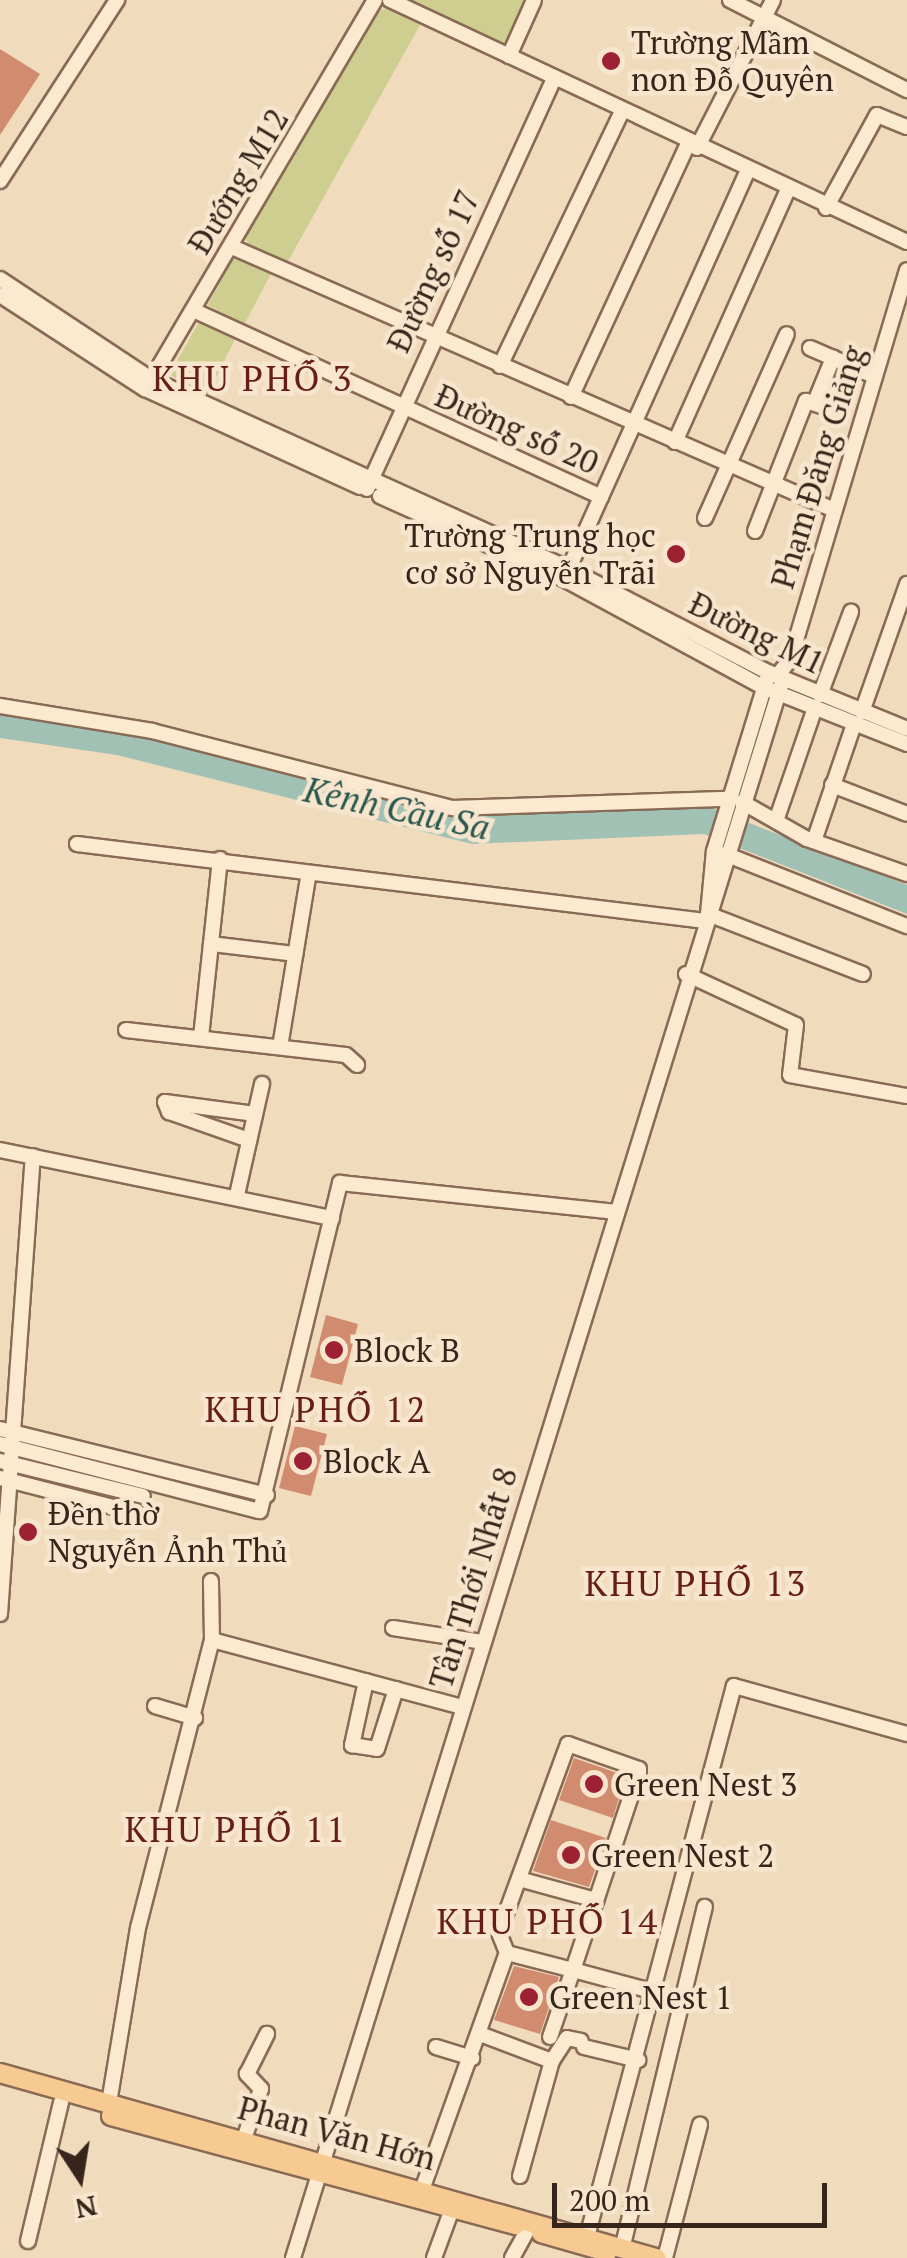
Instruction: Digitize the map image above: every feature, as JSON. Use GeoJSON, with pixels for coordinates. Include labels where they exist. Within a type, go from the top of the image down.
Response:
{"type":"FeatureCollection","features":[{"type":"Feature","properties":{"kind":"main road","name":"Phan Văn Hớn"},"geometry":{"type":"LineString","coordinates":[[0,2073],[244,2139],[452,2209],[588,2246],[656,2258]]}},
{"type":"Feature","properties":{"kind":"main road","name":"Phan Văn Hớn"},"geometry":{"type":"LineString","coordinates":[[0,2085],[320,2167],[422,2187],[588,2246]]}},
{"type":"Feature","properties":{"kind":"street"},"geometry":{"type":"LineString","coordinates":[[0,181],[117,0]]}},
{"type":"Feature","properties":{"kind":"street","name":"Đướng M12"},"geometry":{"type":"LineString","coordinates":[[148,384],[376,0]]}},
{"type":"Feature","properties":{"kind":"street"},"geometry":{"type":"LineString","coordinates":[[390,0],[787,192],[907,242]]}},
{"type":"Feature","properties":{"kind":"street"},"geometry":{"type":"LineString","coordinates":[[509,56],[534,0]]}},
{"type":"Feature","properties":{"kind":"street"},"geometry":{"type":"LineString","coordinates":[[730,0],[907,90]]}},
{"type":"Feature","properties":{"kind":"street"},"geometry":{"type":"LineString","coordinates":[[571,397],[692,146],[773,0]]}},
{"type":"Feature","properties":{"kind":"street","name":"Đường số 17"},"geometry":{"type":"LineString","coordinates":[[368,485],[431,335],[554,78]]}},
{"type":"Feature","properties":{"kind":"street"},"geometry":{"type":"LineString","coordinates":[[500,366],[622,112]]}},
{"type":"Feature","properties":{"kind":"street"},"geometry":{"type":"LineString","coordinates":[[826,208],[877,114],[907,128]]}},
{"type":"Feature","properties":{"kind":"street"},"geometry":{"type":"LineString","coordinates":[[566,574],[747,172]]}},
{"type":"Feature","properties":{"kind":"street"},"geometry":{"type":"LineString","coordinates":[[675,442],[787,192]]}},
{"type":"Feature","properties":{"kind":"street"},"geometry":{"type":"LineString","coordinates":[[232,247],[832,509]]}},
{"type":"Feature","properties":{"kind":"street","name":"Phạm Đăng Giảng"},"geometry":{"type":"LineString","coordinates":[[720,853],[774,682],[790,660],[832,509],[907,270]]}},
{"type":"Feature","properties":{"kind":"street","name":"Đường M1"},"geometry":{"type":"LineString","coordinates":[[0,280],[148,384]]}},
{"type":"Feature","properties":{"kind":"street","name":"Đường M1"},"geometry":{"type":"LineString","coordinates":[[0,295],[148,384],[566,574],[774,682],[907,744]]}},
{"type":"Feature","properties":{"kind":"street","name":"Đường số 20"},"geometry":{"type":"LineString","coordinates":[[193,310],[600,497]]}},
{"type":"Feature","properties":{"kind":"street"},"geometry":{"type":"LineString","coordinates":[[705,518],[786,334]]}},
{"type":"Feature","properties":{"kind":"street"},"geometry":{"type":"LineString","coordinates":[[810,348],[874,376]]}},
{"type":"Feature","properties":{"kind":"street"},"geometry":{"type":"LineString","coordinates":[[814,402],[832,358]]}},
{"type":"Feature","properties":{"kind":"street"},"geometry":{"type":"LineString","coordinates":[[755,531],[806,401],[836,410]]}},
{"type":"Feature","properties":{"kind":"street"},"geometry":{"type":"LineString","coordinates":[[814,841],[907,584]]}},
{"type":"Feature","properties":{"kind":"street"},"geometry":{"type":"LineString","coordinates":[[776,821],[851,612]]}},
{"type":"Feature","properties":{"kind":"street"},"geometry":{"type":"LineString","coordinates":[[0,706],[152,731],[452,808],[735,801],[814,841],[907,874]]}},
{"type":"Feature","properties":{"kind":"street","name":"Đường M1"},"geometry":{"type":"LineString","coordinates":[[858,718],[906,724]]}},
{"type":"Feature","properties":{"kind":"street"},"geometry":{"type":"LineString","coordinates":[[832,785],[907,814]]}},
{"type":"Feature","properties":{"kind":"street"},"geometry":{"type":"LineString","coordinates":[[76,844],[220,859],[308,877],[707,918],[863,974]]}},
{"type":"Feature","properties":{"kind":"street"},"geometry":{"type":"LineString","coordinates":[[720,853],[907,926]]}},
{"type":"Feature","properties":{"kind":"street","name":"Tân Thới Nhất 8"},"geometry":{"type":"LineString","coordinates":[[293,2258],[686,974],[707,918],[720,853]]}},
{"type":"Feature","properties":{"kind":"street"},"geometry":{"type":"LineString","coordinates":[[200,1037],[220,859]]}},
{"type":"Feature","properties":{"kind":"street"},"geometry":{"type":"LineString","coordinates":[[280,1047],[308,877]]}},
{"type":"Feature","properties":{"kind":"street"},"geometry":{"type":"LineString","coordinates":[[211,944],[295,954]]}},
{"type":"Feature","properties":{"kind":"street"},"geometry":{"type":"LineString","coordinates":[[686,974],[796,1025],[790,1075],[907,1096]]}},
{"type":"Feature","properties":{"kind":"street"},"geometry":{"type":"LineString","coordinates":[[126,1030],[346,1055],[357,1064]]}},
{"type":"Feature","properties":{"kind":"street"},"geometry":{"type":"LineString","coordinates":[[237,1194],[262,1084]]}},
{"type":"Feature","properties":{"kind":"street"},"geometry":{"type":"LineString","coordinates":[[249,1140],[169,1112],[165,1102],[255,1114]]}},
{"type":"Feature","properties":{"kind":"street"},"geometry":{"type":"LineString","coordinates":[[0,1150],[237,1194],[332,1218]]}},
{"type":"Feature","properties":{"kind":"street"},"geometry":{"type":"LineString","coordinates":[[0,1614],[7,1438],[33,1156]]}},
{"type":"Feature","properties":{"kind":"street"},"geometry":{"type":"LineString","coordinates":[[7,1438],[260,1511],[340,1183],[614,1212]]}},
{"type":"Feature","properties":{"kind":"street"},"geometry":{"type":"LineString","coordinates":[[7,1438],[266,1494]]}},
{"type":"Feature","properties":{"kind":"street"},"geometry":{"type":"LineString","coordinates":[[6,1462],[143,1496]]}},
{"type":"Feature","properties":{"kind":"street"},"geometry":{"type":"LineString","coordinates":[[5,1479],[140,1514]]}},
{"type":"Feature","properties":{"kind":"street"},"geometry":{"type":"LineString","coordinates":[[109,2103],[138,1928],[212,1640],[211,1581]]}},
{"type":"Feature","properties":{"kind":"street"},"geometry":{"type":"LineString","coordinates":[[393,1628],[482,1642]]}},
{"type":"Feature","properties":{"kind":"street"},"geometry":{"type":"LineString","coordinates":[[212,1640],[462,1708]]}},
{"type":"Feature","properties":{"kind":"street"},"geometry":{"type":"LineString","coordinates":[[366,1681],[352,1745],[376,1749],[396,1690]]}},
{"type":"Feature","properties":{"kind":"street"},"geometry":{"type":"LineString","coordinates":[[588,2246],[734,1686],[907,1734]]}},
{"type":"Feature","properties":{"kind":"street"},"geometry":{"type":"LineString","coordinates":[[155,1706],[195,1718]]}},
{"type":"Feature","properties":{"kind":"street"},"geometry":{"type":"LineString","coordinates":[[422,2187],[507,1953],[499,1933],[523,1880],[564,1748],[574,1745],[639,1770],[550,2037]]}},
{"type":"Feature","properties":{"kind":"street"},"geometry":{"type":"LineString","coordinates":[[523,1880],[596,1900]]}},
{"type":"Feature","properties":{"kind":"street"},"geometry":{"type":"LineString","coordinates":[[624,2252],[705,1907]]}},
{"type":"Feature","properties":{"kind":"street"},"geometry":{"type":"LineString","coordinates":[[507,1953],[655,1992]]}},
{"type":"Feature","properties":{"kind":"street"},"geometry":{"type":"LineString","coordinates":[[244,2139],[261,2089],[247,2074],[267,2034]]}},
{"type":"Feature","properties":{"kind":"street"},"geometry":{"type":"LineString","coordinates":[[480,2034],[552,2061]]}},
{"type":"Feature","properties":{"kind":"street"},"geometry":{"type":"LineString","coordinates":[[520,2176],[552,2061],[567,2038],[638,2060]]}},
{"type":"Feature","properties":{"kind":"street"},"geometry":{"type":"LineString","coordinates":[[436,2047],[472,2058]]}},
{"type":"Feature","properties":{"kind":"street"},"geometry":{"type":"LineString","coordinates":[[28,2241],[61,2102]]}},
{"type":"Feature","properties":{"kind":"street"},"geometry":{"type":"LineString","coordinates":[[665,2258],[700,2125]]}},
{"type":"Feature","properties":{"kind":"street"},"geometry":{"type":"LineString","coordinates":[[434,2258],[452,2209]]}},
{"type":"Feature","properties":{"kind":"street"},"geometry":{"type":"LineString","coordinates":[[512,2258],[528,2229]]}},
{"type":"Feature","properties":{"kind":"shaded area"},"geometry":{"type":"Polygon","coordinates":[[[408,0],[531,0],[505,45],[408,0]]]}},
{"type":"Feature","properties":{"kind":"shaded area"},"geometry":{"type":"Polygon","coordinates":[[[389,8],[420,25],[287,263],[248,246],[245,235],[378,11],[389,8]]]}},
{"type":"Feature","properties":{"kind":"shaded area"},"geometry":{"type":"Polygon","coordinates":[[[233,258],[272,272],[244,325],[208,305],[233,258]]]}},
{"type":"Feature","properties":{"kind":"shaded area"},"geometry":{"type":"Polygon","coordinates":[[[199,322],[236,337],[205,399],[170,374],[199,322]]]}},
{"type":"Feature","properties":{"kind":"water","name":"Kênh Cầu Sa"},"geometry":{"type":"Polygon","coordinates":[[[0,712],[102,726],[459,817],[696,802],[907,885],[907,914],[704,834],[472,844],[117,755],[0,738],[0,712]]]}},
{"type":"Feature","properties":{"kind":"building"},"geometry":{"type":"Polygon","coordinates":[[[0,49],[40,74],[0,135],[0,49]]]}},
{"type":"Feature","properties":{"kind":"building","name":"Block B"},"geometry":{"type":"Polygon","coordinates":[[[326,1315],[358,1324],[342,1385],[310,1377],[326,1315]]]}},
{"type":"Feature","properties":{"kind":"building","name":"Block A"},"geometry":{"type":"Polygon","coordinates":[[[295,1426],[327,1434],[311,1496],[279,1488],[295,1426]]]}},
{"type":"Feature","properties":{"kind":"building","name":"Green Nest 3"},"geometry":{"type":"Polygon","coordinates":[[[574,1758],[626,1776],[613,1818],[559,1800],[574,1758]]]}},
{"type":"Feature","properties":{"kind":"building","name":"Green Nest 2"},"geometry":{"type":"Polygon","coordinates":[[[551,1820],[606,1838],[589,1887],[533,1871],[551,1820]]]}},
{"type":"Feature","properties":{"kind":"building","name":"Green Nest 1"},"geometry":{"type":"Polygon","coordinates":[[[514,1966],[559,1977],[540,2034],[494,2020],[514,1966]]]}},
{"type":"Feature","properties":{"kind":"place","name":"Trường Mầm non Đỗ Quyên"},"geometry":{"type":"Point","coordinates":[611,61]}},
{"type":"Feature","properties":{"kind":"place","name":"Trường Trung học cơ sở Nguyễn Trãi"},"geometry":{"type":"Point","coordinates":[676,554]}},
{"type":"Feature","properties":{"kind":"place","name":"Block B"},"geometry":{"type":"Point","coordinates":[334,1350]}},
{"type":"Feature","properties":{"kind":"place","name":"Block A"},"geometry":{"type":"Point","coordinates":[303,1461]}},
{"type":"Feature","properties":{"kind":"place","name":"Đền thờ Nguyễn Ảnh Thủ"},"geometry":{"type":"Point","coordinates":[28,1532]}},
{"type":"Feature","properties":{"kind":"place","name":"Green Nest 3"},"geometry":{"type":"Point","coordinates":[594,1784]}},
{"type":"Feature","properties":{"kind":"place","name":"Green Nest 2"},"geometry":{"type":"Point","coordinates":[571,1855]}},
{"type":"Feature","properties":{"kind":"place","name":"Green Nest 1"},"geometry":{"type":"Point","coordinates":[529,1997]}},
{"type":"Feature","properties":{"kind":"district","name":"KHU PHỐ 3"},"geometry":{"type":"Point","coordinates":[253,378]}},
{"type":"Feature","properties":{"kind":"district","name":"KHU PHỐ 12"},"geometry":{"type":"Point","coordinates":[316,1409]}},
{"type":"Feature","properties":{"kind":"district","name":"KHU PHỐ 13"},"geometry":{"type":"Point","coordinates":[696,1583]}},
{"type":"Feature","properties":{"kind":"district","name":"KHU PHỐ 11"},"geometry":{"type":"Point","coordinates":[236,1829]}},
{"type":"Feature","properties":{"kind":"district","name":"KHU PHỐ 14"},"geometry":{"type":"Point","coordinates":[548,1921]}}]}
